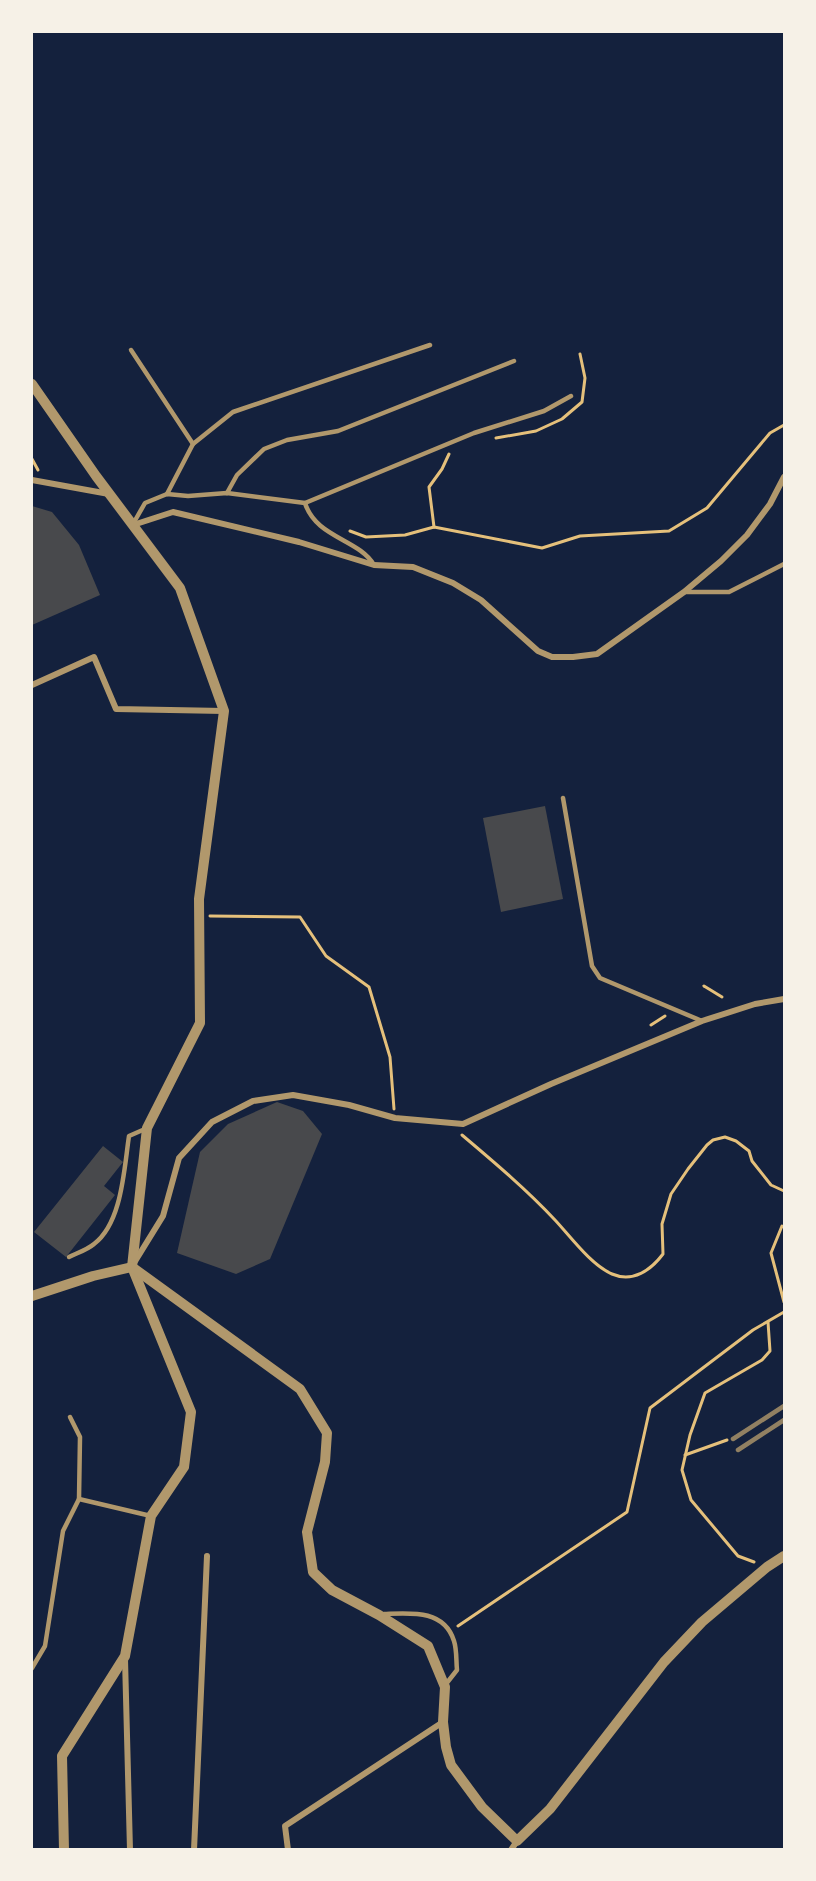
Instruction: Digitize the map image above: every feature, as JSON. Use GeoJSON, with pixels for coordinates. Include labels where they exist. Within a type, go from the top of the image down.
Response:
{"type":"FeatureCollection","features":[{"type":"Feature","properties":{"kind":"street"},"geometry":{"type":"LineString","coordinates":[[32,384],[180,588],[224,711],[199,899],[200,1023],[147,1128],[132,1267],[191,1412],[184,1467],[151,1516],[125,1656],[130,1850]]}},
{"type":"Feature","properties":{"kind":"street"},"geometry":{"type":"LineString","coordinates":[[133,525],[173,512],[279,537],[374,565],[413,567],[453,583],[481,600],[538,651],[552,657],[573,657],[597,654],[684,592],[721,561],[747,535],[770,504],[784,477]]}},
{"type":"Feature","properties":{"kind":"street"},"geometry":{"type":"LineString","coordinates":[[32,480],[110,494]]}},
{"type":"Feature","properties":{"kind":"street"},"geometry":{"type":"LineString","coordinates":[[32,685],[94,657],[117,709],[224,711]]}},
{"type":"Feature","properties":{"kind":"street"},"geometry":{"type":"LineString","coordinates":[[32,1296],[93,1276],[132,1267],[163,1216],[179,1158],[212,1122],[253,1101],[293,1095],[349,1105],[394,1118],[463,1124],[551,1084],[702,1021],[755,1004],[784,999]]}},
{"type":"Feature","properties":{"kind":"street"},"geometry":{"type":"LineString","coordinates":[[132,1267],[300,1389],[327,1433],[325,1462],[307,1532],[313,1572],[333,1590],[379,1614],[428,1646],[445,1687],[443,1722],[451,1765],[514,1845],[550,1809],[664,1662],[702,1622],[767,1567],[784,1556]]}},
{"type":"Feature","properties":{"kind":"street"},"geometry":{"type":"LineString","coordinates":[[194,1850],[207,1556]]}},
{"type":"Feature","properties":{"kind":"street"},"geometry":{"type":"LineString","coordinates":[[64,1850],[62,1756],[125,1656]]}},
{"type":"Feature","properties":{"kind":"street"},"geometry":{"type":"LineString","coordinates":[[288,1850],[285,1826],[443,1722]]}},
{"type":"Feature","properties":{"kind":"lane"},"geometry":{"type":"LineString","coordinates":[[167,494],[193,444],[233,412],[430,345]]}},
{"type":"Feature","properties":{"kind":"lane"},"geometry":{"type":"LineString","coordinates":[[131,350],[193,444]]}},
{"type":"Feature","properties":{"kind":"lane"},"geometry":{"type":"LineString","coordinates":[[227,493],[237,475],[264,449],[287,440],[338,431],[514,361]]}},
{"type":"Feature","properties":{"kind":"lane"},"geometry":{"type":"LineString","coordinates":[[133,525],[145,503],[167,494],[188,496],[227,493],[305,503],[474,433],[544,411],[571,396]]}},
{"type":"Feature","properties":{"kind":"lane"},"geometry":{"type":"LineString","coordinates":[[305,503],[308,512],[327,531],[369,557],[374,565]]}},
{"type":"Feature","properties":{"kind":"lane"},"geometry":{"type":"LineString","coordinates":[[684,592],[729,592],[784,564]]}},
{"type":"Feature","properties":{"kind":"lane"},"geometry":{"type":"LineString","coordinates":[[563,798],[592,966],[600,978],[702,1021]]}},
{"type":"Feature","properties":{"kind":"lane"},"geometry":{"type":"LineString","coordinates":[[69,1257],[94,1244],[111,1226],[122,1189],[129,1136],[147,1128]]}},
{"type":"Feature","properties":{"kind":"lane"},"geometry":{"type":"LineString","coordinates":[[32,1668],[45,1646],[63,1531],[79,1499],[80,1437],[70,1417]]}},
{"type":"Feature","properties":{"kind":"lane"},"geometry":{"type":"LineString","coordinates":[[79,1499],[151,1516]]}},
{"type":"Feature","properties":{"kind":"lane"},"geometry":{"type":"LineString","coordinates":[[379,1614],[421,1613],[441,1621],[454,1641],[457,1670],[445,1687]]}},
{"type":"Feature","properties":{"kind":"path"},"geometry":{"type":"LineString","coordinates":[[490,438],[536,431],[562,419],[582,402],[585,378],[580,354]]}},
{"type":"Feature","properties":{"kind":"path"},"geometry":{"type":"LineString","coordinates":[[341,528],[366,537],[405,536],[434,527],[542,548],[580,536],[669,531],[707,508],[770,433],[784,426]]}},
{"type":"Feature","properties":{"kind":"path"},"geometry":{"type":"LineString","coordinates":[[434,527],[429,487],[442,469],[450,450]]}},
{"type":"Feature","properties":{"kind":"path"},"geometry":{"type":"LineString","coordinates":[[200,915],[300,917],[326,956],[369,987],[390,1057],[394,1118]]}},
{"type":"Feature","properties":{"kind":"path"},"geometry":{"type":"LineString","coordinates":[[704,986],[722,997]]}},
{"type":"Feature","properties":{"kind":"path"},"geometry":{"type":"LineString","coordinates":[[462,1135],[555,1220],[577,1246],[612,1274],[633,1276],[648,1270],[663,1254],[662,1224],[671,1194],[707,1144],[713,1140],[725,1137],[736,1141],[749,1151],[752,1161],[771,1185],[784,1191]]}},
{"type":"Feature","properties":{"kind":"path"},"geometry":{"type":"LineString","coordinates":[[784,1227],[782,1226],[771,1253],[784,1302]]}},
{"type":"Feature","properties":{"kind":"path"},"geometry":{"type":"LineString","coordinates":[[449,1632],[627,1512],[651,1408],[742,1339],[784,1311]]}},
{"type":"Feature","properties":{"kind":"path"},"geometry":{"type":"LineString","coordinates":[[767,1322],[770,1351],[762,1360],[705,1393],[681,1470],[691,1500],[738,1556],[767,1567]]}},
{"type":"Feature","properties":{"kind":"path"},"geometry":{"type":"LineString","coordinates":[[685,1455],[727,1440]]}},
{"type":"Feature","properties":{"kind":"building"},"geometry":{"type":"Polygon","coordinates":[[[32,506],[52,512],[79,545],[100,595],[32,625],[32,506]]]}},
{"type":"Feature","properties":{"kind":"building"},"geometry":{"type":"Polygon","coordinates":[[[545,806],[563,899],[501,912],[483,818],[545,806]]]}},
{"type":"Feature","properties":{"kind":"building"},"geometry":{"type":"Polygon","coordinates":[[[277,1102],[303,1111],[322,1134],[270,1259],[236,1274],[177,1253],[200,1152],[228,1124],[277,1102]]]}},
{"type":"Feature","properties":{"kind":"building"},"geometry":{"type":"Polygon","coordinates":[[[103,1146],[123,1162],[104,1186],[115,1195],[66,1257],[34,1232],[103,1146]]]}},
{"type":"Feature","properties":{"kind":"railway"},"geometry":{"type":"LineString","coordinates":[[733,1439],[784,1406]]}},
{"type":"Feature","properties":{"kind":"railway"},"geometry":{"type":"LineString","coordinates":[[738,1450],[784,1420]]}}]}
